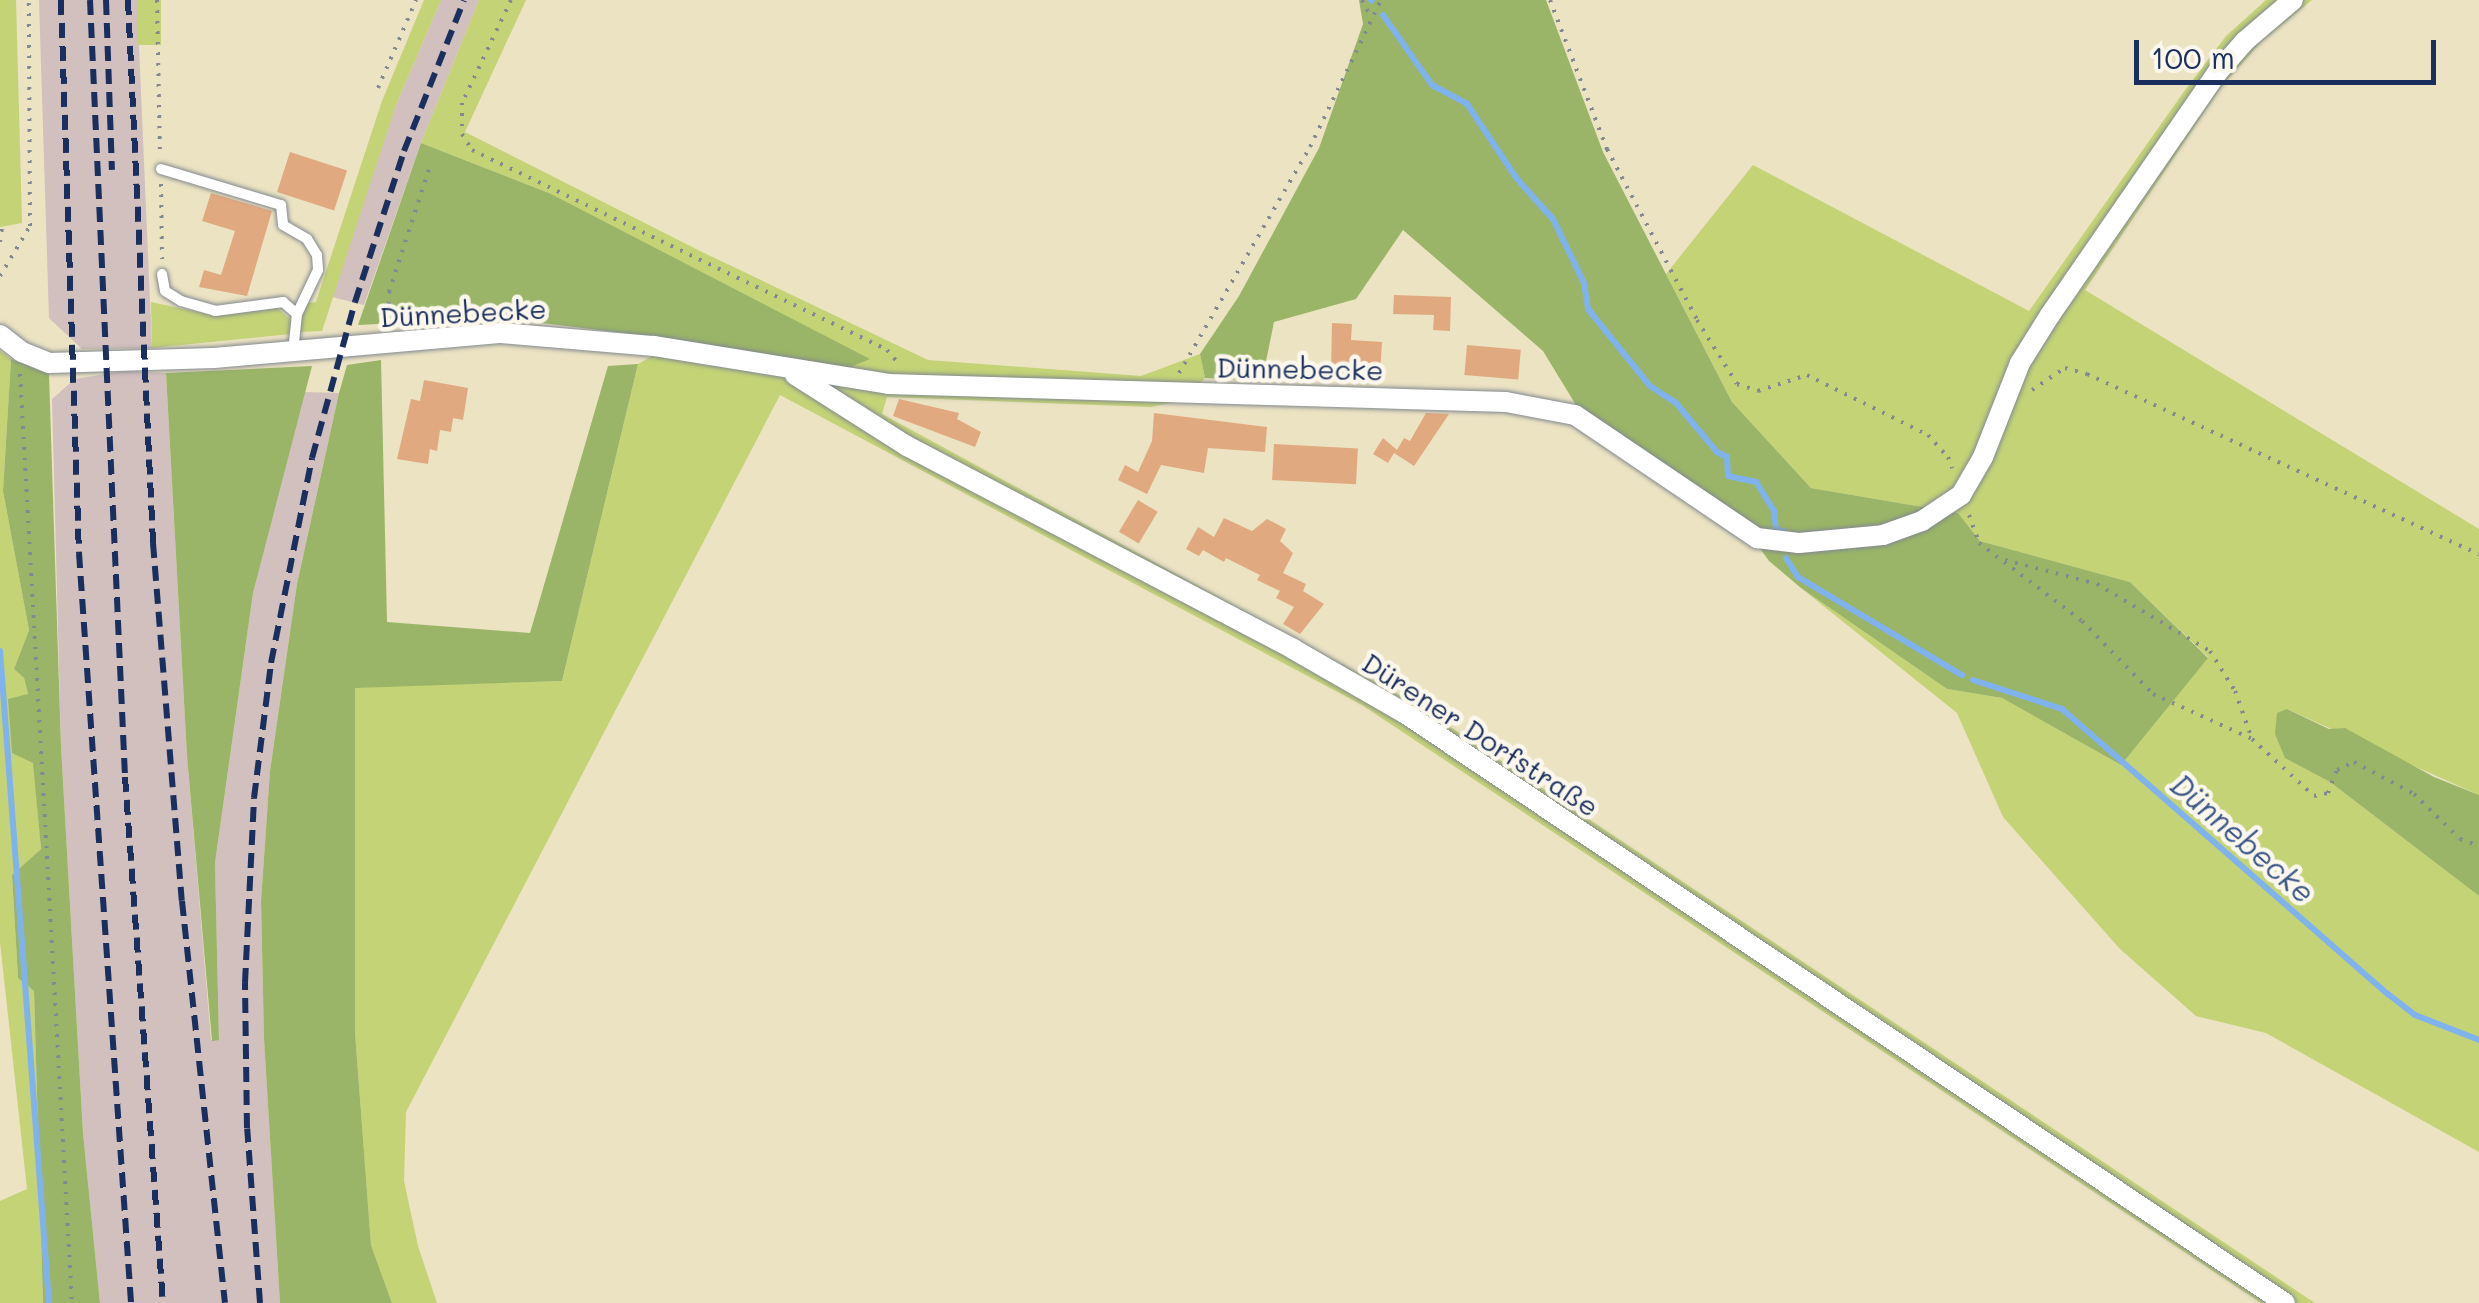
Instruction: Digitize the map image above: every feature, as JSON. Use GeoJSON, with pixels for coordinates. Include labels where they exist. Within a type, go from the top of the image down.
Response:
{"type":"FeatureCollection","features":[{"type":"Feature","properties":{"kind":"street","name":"Dünnebecke"},"geometry":{"type":"LineString","coordinates":[[0,335],[22,352],[48,362],[214,358],[501,332],[654,346],[789,371],[902,384],[1479,400],[1558,410],[1599,428],[1714,513],[1756,538],[1798,542],[1883,535],[1922,521],[1961,494],[1984,458],[2020,363],[2050,315],[2217,73],[2245,41],[2293,0]]}},
{"type":"Feature","properties":{"kind":"street","name":"Dürener Dorfstraße"},"geometry":{"type":"LineString","coordinates":[[789,371],[907,446],[1292,648],[1406,714],[2285,1303]]}},
{"type":"Feature","properties":{"kind":"lane"},"geometry":{"type":"LineString","coordinates":[[161,169],[281,205],[283,225],[307,239],[317,255],[318,270],[297,314],[293,351]]}},
{"type":"Feature","properties":{"kind":"lane"},"geometry":{"type":"LineString","coordinates":[[162,274],[165,291],[180,301],[216,312],[274,300],[297,314]]}},
{"type":"Feature","properties":{"kind":"path"},"geometry":{"type":"LineString","coordinates":[[0,272],[30,226],[29,0]]}},
{"type":"Feature","properties":{"kind":"path"},"geometry":{"type":"LineString","coordinates":[[157,0],[162,274]]}},
{"type":"Feature","properties":{"kind":"path"},"geometry":{"type":"LineString","coordinates":[[378,88],[416,0]]}},
{"type":"Feature","properties":{"kind":"path"},"geometry":{"type":"LineString","coordinates":[[511,0],[462,103],[462,134],[482,157],[590,204],[886,350],[899,360],[902,384]]}},
{"type":"Feature","properties":{"kind":"path"},"geometry":{"type":"LineString","coordinates":[[1362,0],[1370,16]]}},
{"type":"Feature","properties":{"kind":"path"},"geometry":{"type":"LineString","coordinates":[[1167,392],[1310,147],[1381,0]]}},
{"type":"Feature","properties":{"kind":"path"},"geometry":{"type":"LineString","coordinates":[[1550,0],[1606,148],[1697,320],[1737,384],[1758,391],[1807,376],[1880,415],[1905,422],[1928,435],[1948,457],[1979,542],[2082,621],[2152,694],[2252,740],[2314,796],[2328,792],[2338,770],[2354,762],[2414,794],[2460,839],[2479,846]]}},
{"type":"Feature","properties":{"kind":"path"},"geometry":{"type":"LineString","coordinates":[[388,330],[389,292],[430,166]]}},
{"type":"Feature","properties":{"kind":"path"},"geometry":{"type":"LineString","coordinates":[[0,242],[2,227]]}},
{"type":"Feature","properties":{"kind":"path"},"geometry":{"type":"LineString","coordinates":[[22,352],[72,1303]]}},
{"type":"Feature","properties":{"kind":"path"},"geometry":{"type":"LineString","coordinates":[[2002,407],[2020,400],[2066,368],[2088,374],[2479,554]]}},
{"type":"Feature","properties":{"kind":"path"},"geometry":{"type":"LineString","coordinates":[[2001,559],[2097,584],[2210,651],[2235,691],[2252,740]]}},
{"type":"Feature","properties":{"kind":"shaded area"},"geometry":{"type":"Polygon","coordinates":[[[39,0],[137,0],[152,348],[82,349],[49,318],[39,0]]]}},
{"type":"Feature","properties":{"kind":"shaded area"},"geometry":{"type":"Polygon","coordinates":[[[441,0],[479,0],[421,143],[364,305],[332,297],[396,105],[441,0]]]}},
{"type":"Feature","properties":{"kind":"shaded area"},"geometry":{"type":"Polygon","coordinates":[[[124,371],[166,373],[187,756],[211,1040],[219,1039],[215,863],[253,593],[304,392],[339,393],[297,584],[270,771],[261,901],[264,1039],[280,1303],[100,1303],[83,1133],[61,745],[52,399],[75,379],[124,371]]]}},
{"type":"Feature","properties":{"kind":"green space"},"geometry":{"type":"Polygon","coordinates":[[[0,0],[16,0],[22,223],[0,227],[0,0]]]}},
{"type":"Feature","properties":{"kind":"green space"},"geometry":{"type":"Polygon","coordinates":[[[137,0],[161,0],[161,45],[137,45],[137,0]]]}},
{"type":"Feature","properties":{"kind":"green space"},"geometry":{"type":"Polygon","coordinates":[[[424,0],[441,0],[396,105],[322,331],[300,332],[301,316],[308,303],[316,302],[382,101],[424,0]]]}},
{"type":"Feature","properties":{"kind":"green space"},"geometry":{"type":"Polygon","coordinates":[[[479,0],[526,0],[465,132],[700,251],[928,360],[1141,376],[1200,354],[1205,378],[1184,400],[1151,407],[887,397],[882,414],[1419,706],[2315,1303],[2261,1303],[1362,705],[780,395],[406,1112],[404,1181],[418,1246],[437,1303],[392,1303],[371,1245],[355,1032],[355,687],[562,681],[638,364],[680,340],[848,368],[549,193],[421,143],[479,0]]]}},
{"type":"Feature","properties":{"kind":"green space"},"geometry":{"type":"Polygon","coordinates":[[[1359,0],[1546,0],[1603,152],[1732,402],[1811,488],[1958,513],[1980,541],[2130,582],[2208,658],[2121,765],[2002,698],[1947,689],[1801,588],[1769,561],[1742,523],[1576,405],[1543,351],[1403,230],[1356,299],[1274,322],[1262,381],[1205,378],[1200,354],[1239,296],[1319,148],[1363,24],[1359,0]]]}},
{"type":"Feature","properties":{"kind":"green space"},"geometry":{"type":"Polygon","coordinates":[[[2266,0],[2312,0],[2262,41],[2221,87],[2085,290],[2479,529],[2479,795],[2287,709],[2286,758],[2330,782],[2479,896],[2479,1152],[2266,1033],[2196,1016],[2120,949],[2003,817],[1957,713],[1801,588],[1947,689],[2002,698],[2121,765],[2208,657],[2130,582],[1980,541],[1958,513],[1811,488],[1732,402],[1666,274],[1753,165],[2029,311],[2226,36],[2266,0]]]}},
{"type":"Feature","properties":{"kind":"green space"},"geometry":{"type":"Polygon","coordinates":[[[421,143],[549,193],[870,359],[848,368],[680,340],[502,318],[358,325],[421,143]]]}},
{"type":"Feature","properties":{"kind":"green space"},"geometry":{"type":"Polygon","coordinates":[[[151,302],[211,315],[276,307],[291,320],[291,334],[152,348],[151,302]]]}},
{"type":"Feature","properties":{"kind":"green space"},"geometry":{"type":"Polygon","coordinates":[[[0,351],[11,359],[3,491],[29,630],[14,669],[24,678],[28,695],[41,849],[12,875],[18,978],[34,991],[43,1303],[0,1303],[0,1201],[27,1189],[0,942],[0,351]]]}},
{"type":"Feature","properties":{"kind":"green space"},"geometry":{"type":"Polygon","coordinates":[[[11,359],[49,374],[61,746],[83,1133],[100,1303],[43,1303],[34,991],[18,978],[12,875],[41,849],[33,763],[12,753],[8,699],[28,694],[24,678],[14,669],[29,630],[3,491],[11,359]]]}},
{"type":"Feature","properties":{"kind":"green space"},"geometry":{"type":"Polygon","coordinates":[[[381,360],[387,622],[530,633],[608,366],[638,364],[562,681],[355,688],[355,1032],[371,1245],[392,1303],[280,1303],[264,1039],[261,901],[270,771],[297,584],[339,393],[347,365],[381,360]]]}},
{"type":"Feature","properties":{"kind":"green space"},"geometry":{"type":"Polygon","coordinates":[[[312,366],[253,593],[215,863],[219,1040],[212,1041],[187,756],[166,373],[312,366]]]}},
{"type":"Feature","properties":{"kind":"green space"},"geometry":{"type":"Polygon","coordinates":[[[2287,709],[2329,729],[2345,728],[2434,777],[2479,795],[2479,896],[2330,782],[2285,758],[2275,734],[2277,713],[2287,709]]]}},
{"type":"Feature","properties":{"kind":"building"},"geometry":{"type":"Polygon","coordinates":[[[290,152],[347,171],[334,210],[277,192],[290,152]]]}},
{"type":"Feature","properties":{"kind":"building"},"geometry":{"type":"Polygon","coordinates":[[[211,193],[272,211],[247,296],[199,287],[204,270],[221,275],[235,231],[202,221],[211,193]]]}},
{"type":"Feature","properties":{"kind":"building"},"geometry":{"type":"Polygon","coordinates":[[[1394,295],[1451,297],[1450,331],[1433,330],[1434,315],[1393,314],[1394,295]]]}},
{"type":"Feature","properties":{"kind":"building"},"geometry":{"type":"Polygon","coordinates":[[[1332,323],[1352,324],[1351,340],[1382,342],[1380,375],[1331,373],[1332,323]]]}},
{"type":"Feature","properties":{"kind":"building"},"geometry":{"type":"Polygon","coordinates":[[[1467,345],[1521,350],[1518,380],[1464,375],[1467,345]]]}},
{"type":"Feature","properties":{"kind":"building"},"geometry":{"type":"Polygon","coordinates":[[[424,380],[468,388],[463,420],[453,418],[451,432],[440,430],[437,451],[430,449],[428,464],[397,459],[411,399],[420,401],[424,380]]]}},
{"type":"Feature","properties":{"kind":"building"},"geometry":{"type":"Polygon","coordinates":[[[899,399],[959,413],[957,419],[981,432],[975,447],[893,416],[899,399]]]}},
{"type":"Feature","properties":{"kind":"building"},"geometry":{"type":"Polygon","coordinates":[[[1154,413],[1267,427],[1265,452],[1208,448],[1204,473],[1161,465],[1147,494],[1118,480],[1125,465],[1138,472],[1152,441],[1154,413]]]}},
{"type":"Feature","properties":{"kind":"building"},"geometry":{"type":"Polygon","coordinates":[[[1426,413],[1449,414],[1414,466],[1394,453],[1388,463],[1373,454],[1383,438],[1397,450],[1404,438],[1410,441],[1426,413]]]}},
{"type":"Feature","properties":{"kind":"building"},"geometry":{"type":"Polygon","coordinates":[[[1274,444],[1358,448],[1356,484],[1272,480],[1274,444]]]}},
{"type":"Feature","properties":{"kind":"building"},"geometry":{"type":"Polygon","coordinates":[[[1138,500],[1158,512],[1139,544],[1119,532],[1138,500]]]}},
{"type":"Feature","properties":{"kind":"building"},"geometry":{"type":"Polygon","coordinates":[[[1224,518],[1252,531],[1267,519],[1286,529],[1280,541],[1293,553],[1283,573],[1306,584],[1303,591],[1324,604],[1300,634],[1283,624],[1294,607],[1276,598],[1280,591],[1257,580],[1260,575],[1226,558],[1224,562],[1203,550],[1199,556],[1186,549],[1198,527],[1214,537],[1224,518]]]}},
{"type":"Feature","properties":{"kind":"waterway","name":"Dünnebecke"},"geometry":{"type":"LineString","coordinates":[[1383,15],[1432,85],[1467,104],[1517,179],[1553,219],[1584,283],[1588,309],[1650,386],[1676,403],[1717,452],[1727,457],[1728,476],[1756,482],[1774,511],[1776,530],[1783,531]]}},
{"type":"Feature","properties":{"kind":"waterway","name":"Dünnebecke"},"geometry":{"type":"LineString","coordinates":[[1786,558],[1798,577],[1962,675]]}},
{"type":"Feature","properties":{"kind":"waterway"},"geometry":{"type":"LineString","coordinates":[[0,651],[49,1303]]}},
{"type":"Feature","properties":{"kind":"waterway","name":"Dünnebecke"},"geometry":{"type":"LineString","coordinates":[[1973,680],[2062,709],[2388,994],[2415,1015],[2479,1040]]}},
{"type":"Feature","properties":{"kind":"railway"},"geometry":{"type":"LineString","coordinates":[[61,0],[79,553],[131,1303]]}},
{"type":"Feature","properties":{"kind":"railway"},"geometry":{"type":"LineString","coordinates":[[90,0],[125,777],[163,1303]]}},
{"type":"Feature","properties":{"kind":"railway"},"geometry":{"type":"LineString","coordinates":[[106,0],[112,170]]}},
{"type":"Feature","properties":{"kind":"railway"},"geometry":{"type":"LineString","coordinates":[[128,0],[153,543],[182,901],[225,1303]]}},
{"type":"Feature","properties":{"kind":"railway"},"geometry":{"type":"LineString","coordinates":[[260,1303],[247,1128],[245,983],[254,798],[271,663],[312,458],[355,302],[404,151],[464,0]]}}]}
